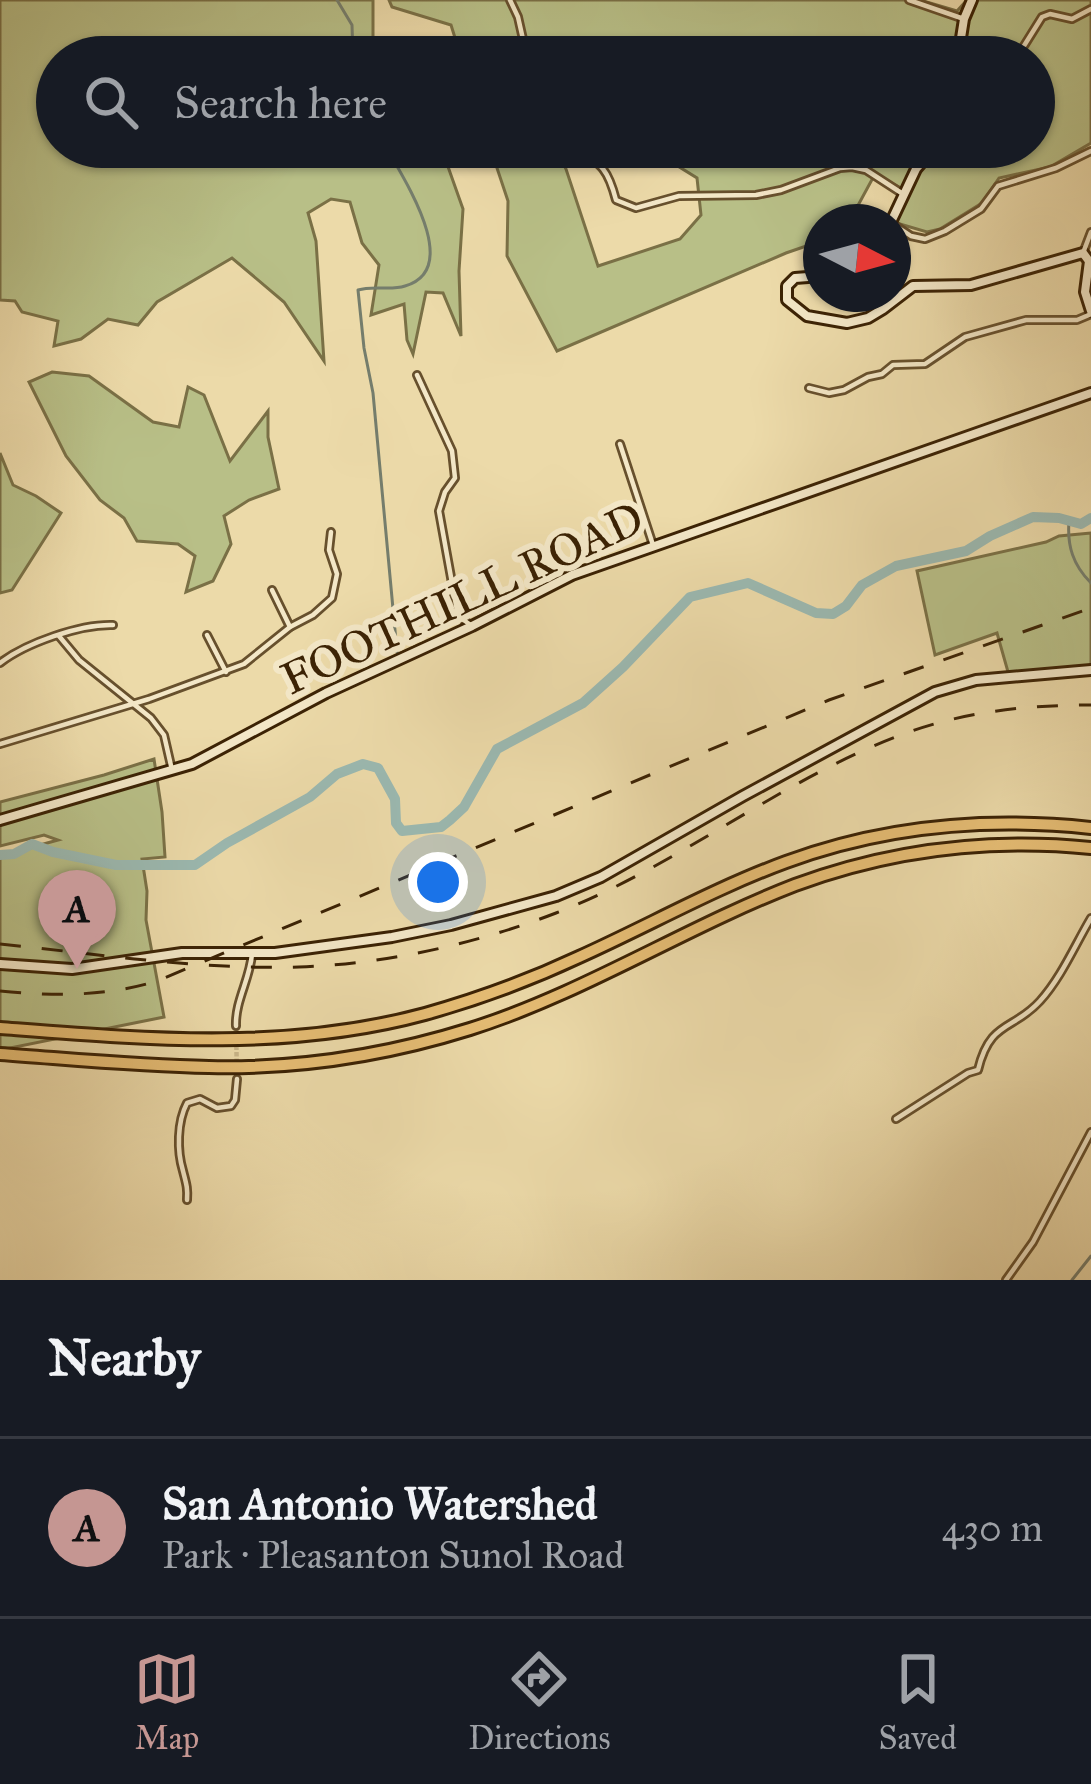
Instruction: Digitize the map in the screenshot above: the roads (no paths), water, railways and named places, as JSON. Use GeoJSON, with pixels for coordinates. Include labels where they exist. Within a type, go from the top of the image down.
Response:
{"type":"FeatureCollection","features":[{"type":"Feature","properties":{"kind":"highway"},"geometry":{"type":"LineString","coordinates":[[0,1028],[211,1041],[294,1037],[380,1024],[522,982],[750,876],[826,849],[899,832],[974,824],[1091,828]]}},
{"type":"Feature","properties":{"kind":"highway"},"geometry":{"type":"LineString","coordinates":[[0,1054],[212,1067],[297,1063],[385,1051],[472,1028],[550,1000],[760,900],[830,873],[958,847],[1091,848]]}},
{"type":"Feature","properties":{"kind":"street"},"geometry":{"type":"LineString","coordinates":[[510,0],[522,36]]}},
{"type":"Feature","properties":{"kind":"street"},"geometry":{"type":"LineString","coordinates":[[909,0],[964,19]]}},
{"type":"Feature","properties":{"kind":"street"},"geometry":{"type":"LineString","coordinates":[[961,36],[972,0]]}},
{"type":"Feature","properties":{"kind":"street"},"geometry":{"type":"LineString","coordinates":[[1030,36],[1042,17],[1072,19],[1091,9]]}},
{"type":"Feature","properties":{"kind":"street"},"geometry":{"type":"LineString","coordinates":[[911,236],[925,239],[945,231],[981,209],[998,186],[1057,168],[1091,151]]}},
{"type":"Feature","properties":{"kind":"street"},"geometry":{"type":"LineString","coordinates":[[605,168],[616,200],[635,208],[679,196],[756,195],[840,168],[866,170],[903,194]]}},
{"type":"Feature","properties":{"kind":"street"},"geometry":{"type":"LineString","coordinates":[[899,204],[917,168]]}},
{"type":"Feature","properties":{"kind":"street"},"geometry":{"type":"LineString","coordinates":[[1083,253],[1091,232]]}},
{"type":"Feature","properties":{"kind":"street"},"geometry":{"type":"LineString","coordinates":[[911,288],[970,285],[1083,253]]}},
{"type":"Feature","properties":{"kind":"street"},"geometry":{"type":"LineString","coordinates":[[808,388],[844,391],[893,365],[925,364],[964,337],[1026,320],[1077,320],[1091,312],[1085,292],[1089,261],[1083,253]]}},
{"type":"Feature","properties":{"kind":"street"},"geometry":{"type":"LineString","coordinates":[[803,277],[795,278],[785,290],[790,305],[807,316],[847,323],[879,312]]}},
{"type":"Feature","properties":{"kind":"street"},"geometry":{"type":"LineString","coordinates":[[417,375],[452,451],[455,478],[439,511],[458,616],[472,626]]}},
{"type":"Feature","properties":{"kind":"street","name":"FOOTHILL ROAD"},"geometry":{"type":"LineString","coordinates":[[0,820],[192,764],[572,575],[1091,394]]}},
{"type":"Feature","properties":{"kind":"street"},"geometry":{"type":"LineString","coordinates":[[620,444],[653,545]]}},
{"type":"Feature","properties":{"kind":"street"},"geometry":{"type":"LineString","coordinates":[[0,744],[134,704],[244,664],[332,598],[337,574],[329,550],[331,532]]}},
{"type":"Feature","properties":{"kind":"street"},"geometry":{"type":"LineString","coordinates":[[272,590],[290,627]]}},
{"type":"Feature","properties":{"kind":"street"},"geometry":{"type":"LineString","coordinates":[[0,663],[24,648],[59,636],[113,625]]}},
{"type":"Feature","properties":{"kind":"street"},"geometry":{"type":"LineString","coordinates":[[207,635],[226,672]]}},
{"type":"Feature","properties":{"kind":"street"},"geometry":{"type":"LineString","coordinates":[[59,636],[79,660],[152,718],[164,735],[172,771]]}},
{"type":"Feature","properties":{"kind":"street"},"geometry":{"type":"LineString","coordinates":[[0,964],[72,969],[182,953],[275,953],[422,932],[556,896],[602,877],[935,692],[976,680],[1091,670]]}},
{"type":"Feature","properties":{"kind":"street"},"geometry":{"type":"LineString","coordinates":[[896,1119],[978,1070],[996,1031],[1042,999],[1091,918]]}},
{"type":"Feature","properties":{"kind":"street"},"geometry":{"type":"LineString","coordinates":[[236,1026],[252,954]]}},
{"type":"Feature","properties":{"kind":"street"},"geometry":{"type":"LineString","coordinates":[[187,1200],[181,1157],[183,1110],[187,1103],[200,1099],[217,1108],[231,1106],[237,1079]]}},
{"type":"Feature","properties":{"kind":"street"},"geometry":{"type":"LineString","coordinates":[[1006,1280],[1033,1243],[1091,1132]]}},
{"type":"Feature","properties":{"kind":"waterway"},"geometry":{"type":"LineString","coordinates":[[337,0],[352,25],[352,36]]}},
{"type":"Feature","properties":{"kind":"waterway"},"geometry":{"type":"LineString","coordinates":[[397,168],[424,222],[429,261],[422,276],[405,286],[358,290],[373,393],[397,652]]}},
{"type":"Feature","properties":{"kind":"waterway"},"geometry":{"type":"LineString","coordinates":[[0,855],[14,854],[32,844],[116,865],[195,865],[310,797],[337,774],[363,764],[378,768],[395,799],[396,823],[402,831],[441,827],[464,807],[497,749],[583,703],[690,597],[748,583],[816,613],[833,614],[862,585],[896,566],[966,551],[1033,517],[1081,524],[1091,518]]}},
{"type":"Feature","properties":{"kind":"waterway"},"geometry":{"type":"LineString","coordinates":[[1069,521],[1072,555],[1091,583]]}},
{"type":"Feature","properties":{"kind":"waterway"},"geometry":{"type":"LineString","coordinates":[[1072,1280],[1091,1256]]}},
{"type":"Feature","properties":{"kind":"tunnel"},"geometry":{"type":"LineString","coordinates":[[236,1026],[237,1079]]}},
{"type":"Feature","properties":{"kind":"railway"},"geometry":{"type":"LineString","coordinates":[[0,991],[79,994],[157,981],[829,700],[1091,608]]}},
{"type":"Feature","properties":{"kind":"railway"},"geometry":{"type":"LineString","coordinates":[[0,944],[262,967],[364,962],[462,943],[526,924],[602,893],[821,771],[912,731],[1000,710],[1091,705]]}},
{"type":"Feature","properties":{"kind":"place","name":"San Antonio Watershed"},"geometry":{"type":"Point","coordinates":[77,969]}}]}
